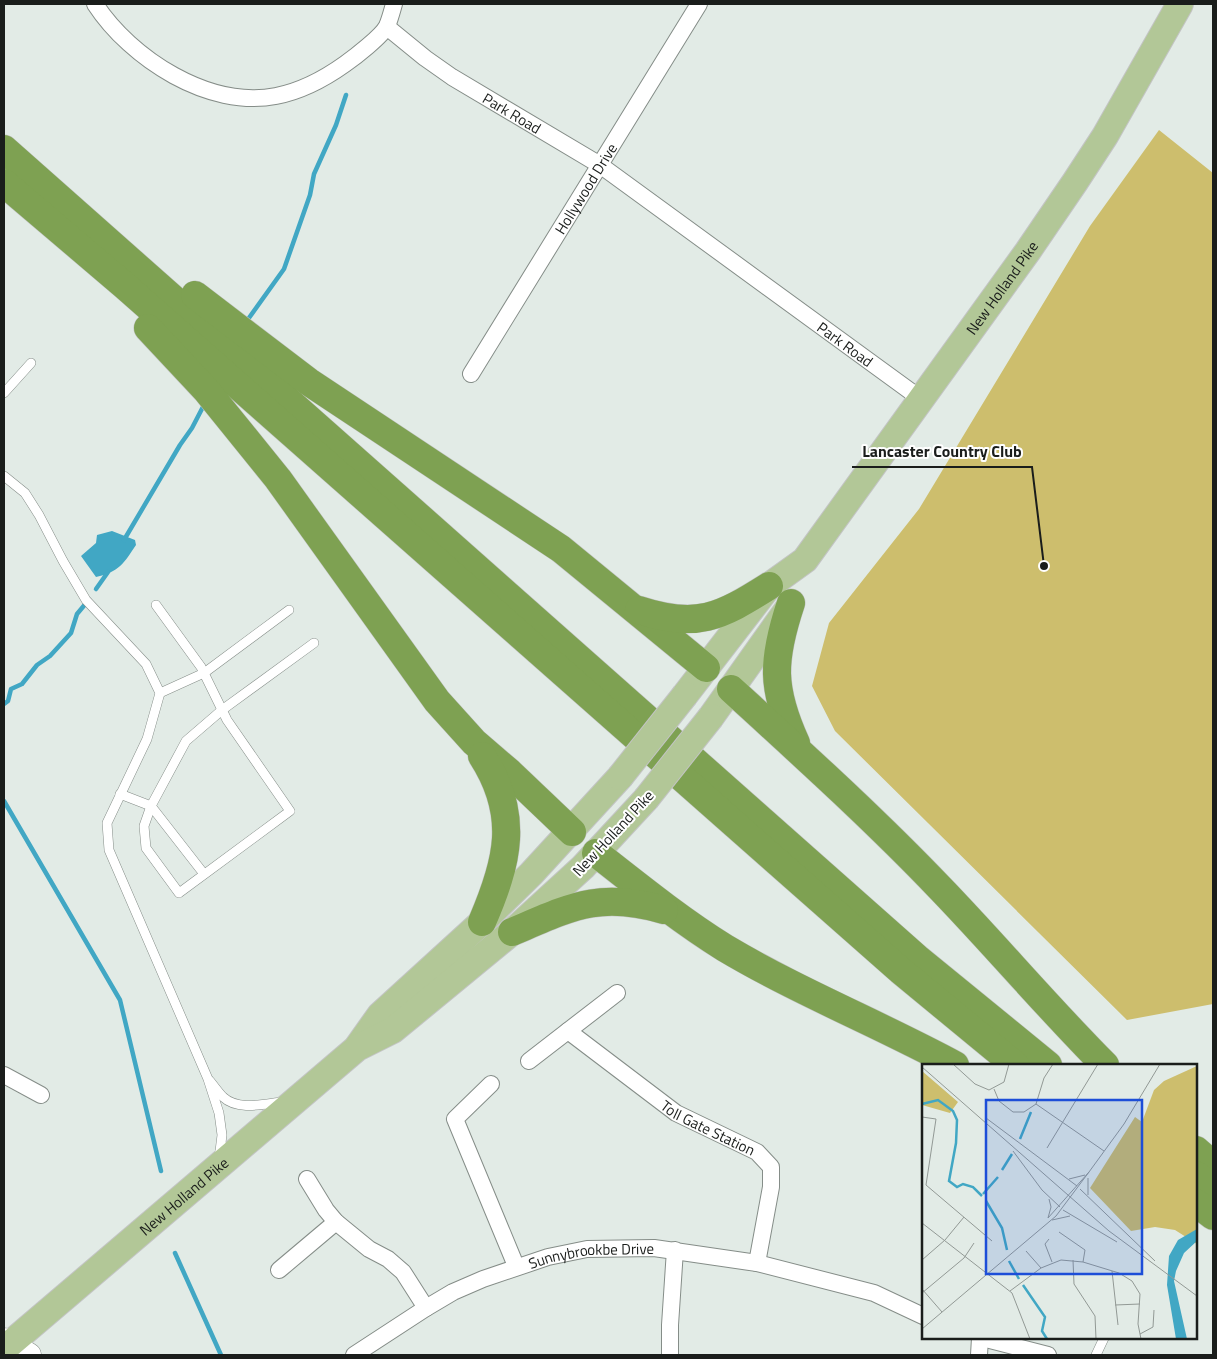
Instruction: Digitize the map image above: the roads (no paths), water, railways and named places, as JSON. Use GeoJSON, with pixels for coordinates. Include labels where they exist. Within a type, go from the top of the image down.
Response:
{"type":"FeatureCollection","features":[{"type":"Feature","properties":{"kind":"highway"},"geometry":{"type":"LineString","coordinates":[[4,140],[226,362],[257,452],[304,514],[422,682],[474,742],[509,772],[572,832]]}},
{"type":"Feature","properties":{"kind":"highway"},"geometry":{"type":"LineString","coordinates":[[4,149],[226,362],[901,971],[1014,1064]]}},
{"type":"Feature","properties":{"kind":"highway"},"geometry":{"type":"LineString","coordinates":[[4,183],[57,230],[226,362],[917,958],[1047,1064]]}},
{"type":"Feature","properties":{"kind":"highway"},"geometry":{"type":"LineString","coordinates":[[226,362],[316,387],[561,549],[706,668]]}},
{"type":"Feature","properties":{"kind":"highway"},"geometry":{"type":"LineString","coordinates":[[633,608],[664,617],[699,618],[730,610],[769,586]]}},
{"type":"Feature","properties":{"kind":"highway"},"geometry":{"type":"LineString","coordinates":[[792,603],[780,640],[777,680],[784,714],[800,751]]}},
{"type":"Feature","properties":{"kind":"highway"},"geometry":{"type":"LineString","coordinates":[[731,689],[800,751],[889,836],[1104,1064]]}},
{"type":"Feature","properties":{"kind":"highway"},"geometry":{"type":"LineString","coordinates":[[474,742],[494,776],[500,791],[506,821],[506,849],[502,869],[496,890],[482,922]]}},
{"type":"Feature","properties":{"kind":"highway"},"geometry":{"type":"LineString","coordinates":[[596,853],[674,913],[716,942],[758,966],[953,1064]]}},
{"type":"Feature","properties":{"kind":"highway"},"geometry":{"type":"LineString","coordinates":[[512,932],[569,908],[594,902],[622,901],[674,913]]}},
{"type":"Feature","properties":{"kind":"highway"},"geometry":{"type":"LineString","coordinates":[[1197,1151],[1213,1165]]}},
{"type":"Feature","properties":{"kind":"highway"},"geometry":{"type":"LineString","coordinates":[[1197,1176],[1213,1187]]}},
{"type":"Feature","properties":{"kind":"highway"},"geometry":{"type":"LineString","coordinates":[[1197,1204],[1213,1216]]}},
{"type":"Feature","properties":{"kind":"highway"},"geometry":{"type":"LineString","coordinates":[[1197,1216],[1213,1226]]}},
{"type":"Feature","properties":{"kind":"main road","name":"New Holland Pike"},"geometry":{"type":"LineString","coordinates":[[357,1048],[380,1015],[482,922],[572,832],[620,777],[686,695],[769,586],[805,560],[1028,251],[1075,182],[1105,136],[1180,4]]}},
{"type":"Feature","properties":{"kind":"main road","name":"New Holland Pike"},"geometry":{"type":"LineString","coordinates":[[12,1347],[357,1048],[393,1030],[512,932],[596,853],[646,799],[731,689],[792,603],[805,560]]}},
{"type":"Feature","properties":{"kind":"main road"},"geometry":{"type":"LineString","coordinates":[[706,668],[731,689]]}},
{"type":"Feature","properties":{"kind":"main road"},"geometry":{"type":"LineString","coordinates":[[572,832],[596,853]]}},
{"type":"Feature","properties":{"kind":"street"},"geometry":{"type":"LineString","coordinates":[[95,4],[117,32],[154,63],[185,81],[205,89],[232,96],[248,97],[275,96],[308,87],[333,73],[356,57],[387,27],[394,4]]}},
{"type":"Feature","properties":{"kind":"street","name":"Hollywood Drive"},"geometry":{"type":"LineString","coordinates":[[471,374],[699,4]]}},
{"type":"Feature","properties":{"kind":"street","name":"Park Road"},"geometry":{"type":"LineString","coordinates":[[387,27],[452,77],[600,165],[921,400]]}},
{"type":"Feature","properties":{"kind":"street"},"geometry":{"type":"LineString","coordinates":[[529,1061],[617,993]]}},
{"type":"Feature","properties":{"kind":"street","name":"Toll Gate Station"},"geometry":{"type":"LineString","coordinates":[[568,1030],[676,1113],[757,1152],[771,1167],[771,1187],[757,1263]]}},
{"type":"Feature","properties":{"kind":"street"},"geometry":{"type":"LineString","coordinates":[[4,1075],[41,1095]]}},
{"type":"Feature","properties":{"kind":"street"},"geometry":{"type":"LineString","coordinates":[[491,1084],[455,1118],[516,1266]]}},
{"type":"Feature","properties":{"kind":"street"},"geometry":{"type":"LineString","coordinates":[[308,1179],[326,1210],[336,1222],[369,1249],[388,1259],[403,1272],[426,1308]]}},
{"type":"Feature","properties":{"kind":"street"},"geometry":{"type":"LineString","coordinates":[[278,1270],[336,1222]]}},
{"type":"Feature","properties":{"kind":"street","name":"Sunnybrookbe Drive"},"geometry":{"type":"LineString","coordinates":[[354,1355],[453,1292],[516,1266],[587,1249],[624,1247],[675,1250],[757,1263],[874,1293],[922,1316]]}},
{"type":"Feature","properties":{"kind":"street"},"geometry":{"type":"LineString","coordinates":[[670,1355],[675,1250]]}},
{"type":"Feature","properties":{"kind":"street"},"geometry":{"type":"LineString","coordinates":[[979,1355],[981,1339]]}},
{"type":"Feature","properties":{"kind":"street"},"geometry":{"type":"LineString","coordinates":[[985,1339],[1048,1355]]}},
{"type":"Feature","properties":{"kind":"lane"},"geometry":{"type":"LineString","coordinates":[[4,393],[31,363]]}},
{"type":"Feature","properties":{"kind":"lane"},"geometry":{"type":"LineString","coordinates":[[4,476],[25,493],[39,515],[62,562],[86,600],[146,664],[160,693],[147,740],[107,823],[109,850],[208,1079],[220,1120],[222,1135],[218,1167]]}},
{"type":"Feature","properties":{"kind":"lane"},"geometry":{"type":"LineString","coordinates":[[156,605],[204,673],[222,710],[227,720],[290,812],[179,893],[146,848],[144,826],[151,806],[186,741],[222,710],[314,643]]}},
{"type":"Feature","properties":{"kind":"lane"},"geometry":{"type":"LineString","coordinates":[[160,693],[204,673],[289,610]]}},
{"type":"Feature","properties":{"kind":"lane"},"geometry":{"type":"LineString","coordinates":[[120,794],[151,806],[204,874]]}},
{"type":"Feature","properties":{"kind":"lane"},"geometry":{"type":"LineString","coordinates":[[208,1079],[224,1098],[236,1104],[253,1105],[295,1101]]}},
{"type":"Feature","properties":{"kind":"lane"},"geometry":{"type":"LineString","coordinates":[[1096,1355],[1104,1339]]}},
{"type":"Feature","properties":{"kind":"water"},"geometry":{"type":"Polygon","coordinates":[[[112,531],[135,540],[136,545],[120,566],[104,575],[96,577],[81,556],[96,543],[97,535],[112,531]]]}},
{"type":"Feature","properties":{"kind":"waterway"},"geometry":{"type":"LineString","coordinates":[[246,322],[284,269],[310,195],[314,174],[336,125],[346,95]]}},
{"type":"Feature","properties":{"kind":"waterway"},"geometry":{"type":"LineString","coordinates":[[124,540],[192,428],[205,403]]}},
{"type":"Feature","properties":{"kind":"waterway"},"geometry":{"type":"LineString","coordinates":[[96,589],[108,572]]}},
{"type":"Feature","properties":{"kind":"waterway"},"geometry":{"type":"LineString","coordinates":[[4,704],[8,701],[11,689],[22,684],[37,665],[50,656],[71,633],[77,614],[87,602]]}},
{"type":"Feature","properties":{"kind":"waterway"},"geometry":{"type":"LineString","coordinates":[[4,801],[120,1000],[161,1171]]}},
{"type":"Feature","properties":{"kind":"waterway"},"geometry":{"type":"LineString","coordinates":[[175,1253],[221,1355]]}},
{"type":"Feature","properties":{"kind":"place","name":"Lancaster Country Club"},"geometry":{"type":"Point","coordinates":[1044,566]}}]}
